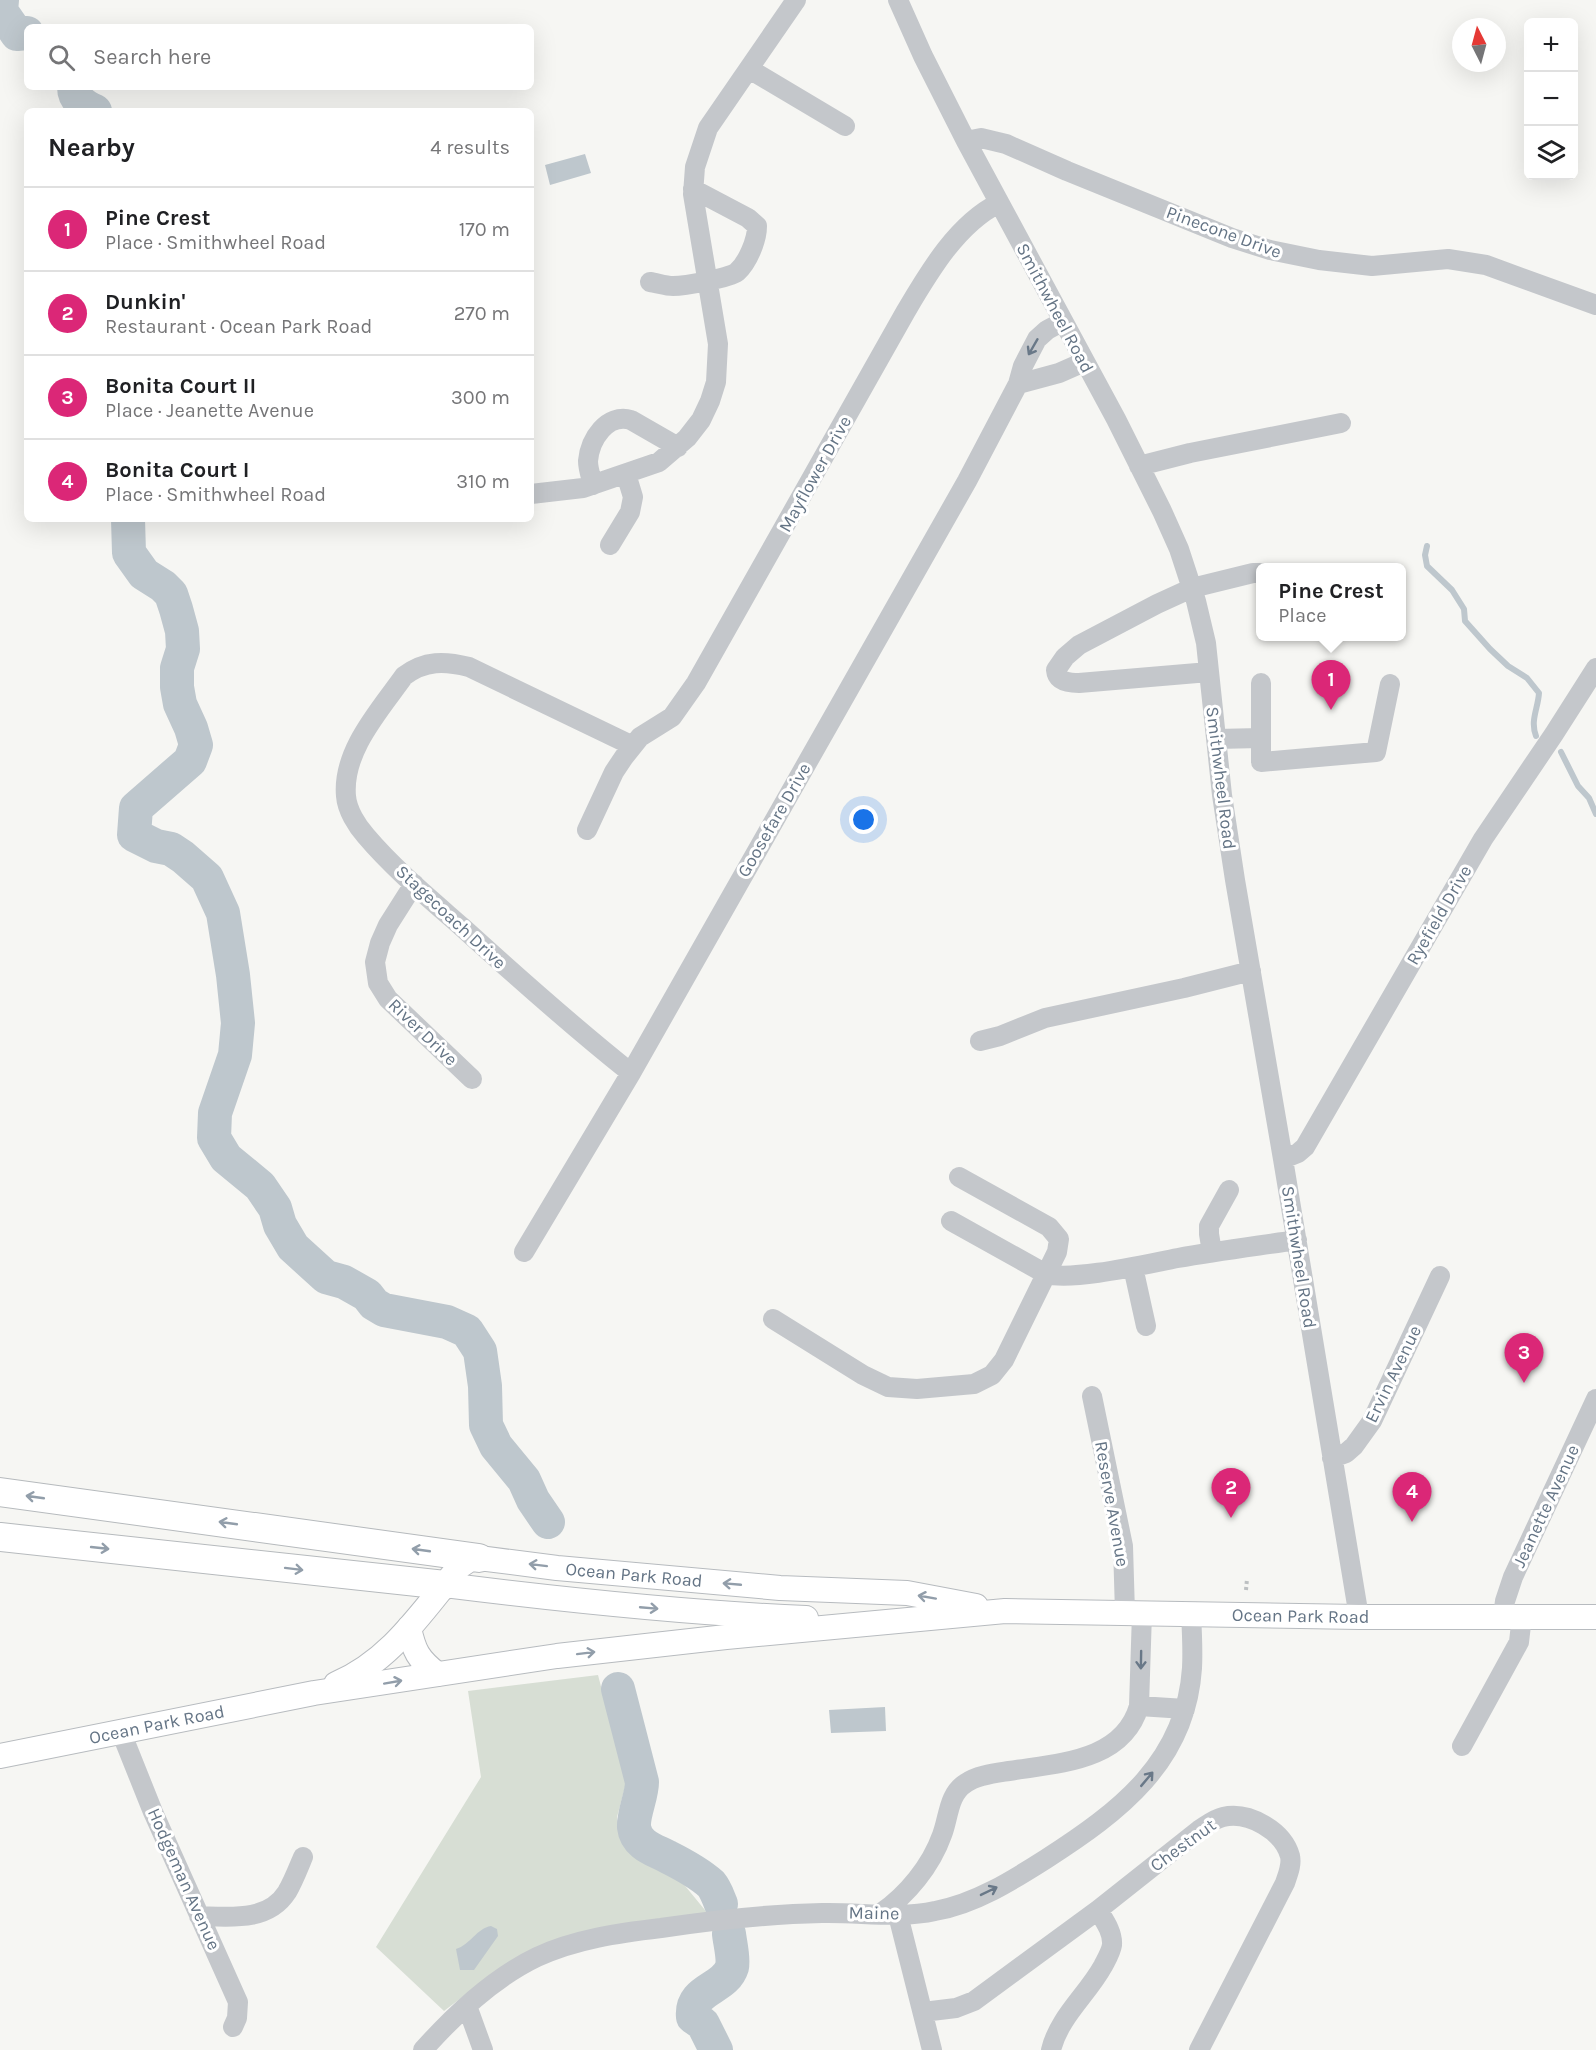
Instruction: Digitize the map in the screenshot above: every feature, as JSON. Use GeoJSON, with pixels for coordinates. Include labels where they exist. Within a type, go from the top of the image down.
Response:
{"type":"FeatureCollection","features":[{"type":"Feature","properties":{"kind":"highway"},"geometry":{"type":"LineString","coordinates":[[0,1492],[479,1558]]}},
{"type":"Feature","properties":{"kind":"highway"},"geometry":{"type":"LineString","coordinates":[[0,1537],[445,1585]]}},
{"type":"Feature","properties":{"kind":"main road","name":"Ocean Park Road"},"geometry":{"type":"LineString","coordinates":[[314,1693],[358,1674],[382,1655],[409,1628],[460,1566],[469,1560],[479,1558],[568,1569],[780,1588],[907,1593],[1005,1611]]}},
{"type":"Feature","properties":{"kind":"main road"},"geometry":{"type":"LineString","coordinates":[[445,1585],[671,1610],[752,1616],[907,1621]]}},
{"type":"Feature","properties":{"kind":"main road","name":"Ocean Park Road"},"geometry":{"type":"LineString","coordinates":[[0,1756],[314,1693],[437,1674],[632,1647],[1005,1611],[1359,1617],[1596,1617]]}},
{"type":"Feature","properties":{"kind":"main road"},"geometry":{"type":"LineString","coordinates":[[409,1628],[419,1659],[437,1674]]}},
{"type":"Feature","properties":{"kind":"street"},"geometry":{"type":"LineString","coordinates":[[534,494],[593,485],[659,462],[687,438],[701,420],[716,382],[718,344],[693,189],[695,167],[708,128],[796,0]]}},
{"type":"Feature","properties":{"kind":"street","name":"Smithwheel Road"},"geometry":{"type":"LineString","coordinates":[[898,0],[922,56],[1170,526],[1192,588],[1206,643],[1222,795],[1359,1617]]}},
{"type":"Feature","properties":{"kind":"street"},"geometry":{"type":"LineString","coordinates":[[749,69],[845,126]]}},
{"type":"Feature","properties":{"kind":"street","name":"Pinecone Drive"},"geometry":{"type":"LineString","coordinates":[[966,141],[981,138],[1006,144],[1221,233],[1270,250],[1319,260],[1372,266],[1438,259],[1470,261],[1596,305]]}},
{"type":"Feature","properties":{"kind":"street"},"geometry":{"type":"LineString","coordinates":[[650,282],[673,286],[720,279],[736,272],[754,244],[757,237],[757,226],[748,218],[693,189]]}},
{"type":"Feature","properties":{"kind":"street","name":"Mayflower Drive"},"geometry":{"type":"LineString","coordinates":[[587,830],[615,772],[633,746],[640,737],[672,717],[696,684],[930,272],[971,223],[988,208],[999,203]]}},
{"type":"Feature","properties":{"kind":"street","name":"Goosefare Drive"},"geometry":{"type":"LineString","coordinates":[[524,1252],[631,1072],[955,502],[1018,384],[1023,366],[1037,339],[1047,330],[1062,322]]}},
{"type":"Feature","properties":{"kind":"street"},"geometry":{"type":"LineString","coordinates":[[1018,384],[1059,373],[1084,362]]}},
{"type":"Feature","properties":{"kind":"street"},"geometry":{"type":"LineString","coordinates":[[593,485],[589,471],[590,454],[602,429],[609,422],[623,418],[631,420],[678,447]]}},
{"type":"Feature","properties":{"kind":"street"},"geometry":{"type":"LineString","coordinates":[[1139,466],[1190,453],[1341,423]]}},
{"type":"Feature","properties":{"kind":"street"},"geometry":{"type":"LineString","coordinates":[[610,544],[630,512],[633,497],[626,474]]}},
{"type":"Feature","properties":{"kind":"street"},"geometry":{"type":"LineString","coordinates":[[1209,672],[1079,683],[1068,683],[1056,675],[1058,666],[1079,645],[1157,604],[1192,588],[1256,573]]}},
{"type":"Feature","properties":{"kind":"street","name":"Stagecoach Drive"},"geometry":{"type":"LineString","coordinates":[[631,1072],[570,1024],[414,884],[366,836],[354,819],[346,799],[346,776],[352,756],[404,676],[415,668],[434,662],[469,667],[633,746]]}},
{"type":"Feature","properties":{"kind":"street","name":"Ryefield Drive"},"geometry":{"type":"LineString","coordinates":[[1283,1159],[1298,1153],[1305,1147],[1483,839],[1594,676]]}},
{"type":"Feature","properties":{"kind":"street"},"geometry":{"type":"LineString","coordinates":[[1261,683],[1260,762],[1376,752],[1390,684]]}},
{"type":"Feature","properties":{"kind":"street"},"geometry":{"type":"LineString","coordinates":[[1216,739],[1261,738]]}},
{"type":"Feature","properties":{"kind":"street","name":"River Drive"},"geometry":{"type":"LineString","coordinates":[[414,884],[380,943],[375,962],[378,983],[388,999],[472,1079]]}},
{"type":"Feature","properties":{"kind":"street"},"geometry":{"type":"LineString","coordinates":[[980,1041],[1000,1036],[1045,1018],[1251,971]]}},
{"type":"Feature","properties":{"kind":"street"},"geometry":{"type":"LineString","coordinates":[[773,1319],[863,1375],[888,1387],[917,1389],[984,1381],[999,1369],[1059,1244],[1055,1233],[959,1177]]}},
{"type":"Feature","properties":{"kind":"street"},"geometry":{"type":"LineString","coordinates":[[1212,1252],[1209,1226],[1229,1190]]}},
{"type":"Feature","properties":{"kind":"street"},"geometry":{"type":"LineString","coordinates":[[951,1221],[1046,1274],[1073,1275],[1133,1267],[1212,1252],[1297,1240]]}},
{"type":"Feature","properties":{"kind":"street"},"geometry":{"type":"LineString","coordinates":[[1133,1267],[1146,1326]]}},
{"type":"Feature","properties":{"kind":"street","name":"Ervin Avenue"},"geometry":{"type":"LineString","coordinates":[[1332,1458],[1346,1453],[1354,1446],[1372,1421],[1440,1276]]}},
{"type":"Feature","properties":{"kind":"street","name":"Reserve Avenue"},"geometry":{"type":"LineString","coordinates":[[1092,1396],[1123,1546],[1133,1613],[1139,1706]]}},
{"type":"Feature","properties":{"kind":"street","name":"Jeanette Avenue"},"geometry":{"type":"LineString","coordinates":[[1462,1746],[1520,1642],[1509,1587],[1596,1399]]}},
{"type":"Feature","properties":{"kind":"street","name":"Maine"},"geometry":{"type":"LineString","coordinates":[[423,2050],[467,2006],[506,1975],[537,1957],[591,1939],[753,1916],[836,1912],[889,1914],[934,1912],[955,1906],[1004,1884],[1105,1819],[1143,1785],[1154,1770],[1167,1750],[1185,1709],[1192,1669],[1191,1614]]}},
{"type":"Feature","properties":{"kind":"street"},"geometry":{"type":"LineString","coordinates":[[932,2050],[923,2012],[889,1914],[894,1904],[920,1876],[942,1837],[956,1791],[967,1782],[1000,1772],[1095,1754],[1124,1736],[1135,1720],[1139,1706],[1185,1709]]}},
{"type":"Feature","properties":{"kind":"street","name":"Hodgeman Avenue"},"geometry":{"type":"LineString","coordinates":[[121,1732],[153,1812],[238,2002],[237,2018],[233,2027]]}},
{"type":"Feature","properties":{"kind":"street","name":"Chestnut"},"geometry":{"type":"LineString","coordinates":[[923,2012],[956,2008],[974,2001],[1098,1910],[1199,1830],[1218,1819],[1242,1817],[1274,1830],[1290,1857],[1290,1867],[1285,1883],[1199,2050]]}},
{"type":"Feature","properties":{"kind":"street"},"geometry":{"type":"LineString","coordinates":[[199,1916],[248,1916],[266,1912],[279,1903],[288,1891],[303,1857]]}},
{"type":"Feature","properties":{"kind":"street"},"geometry":{"type":"LineString","coordinates":[[1051,2050],[1061,2025],[1097,1977],[1110,1952],[1112,1945],[1108,1928],[1098,1910]]}},
{"type":"Feature","properties":{"kind":"street"},"geometry":{"type":"LineString","coordinates":[[467,2006],[483,2050]]}},
{"type":"Feature","properties":{"kind":"path"},"geometry":{"type":"LineString","coordinates":[[1246,1590],[1247,1579]]}},
{"type":"Feature","properties":{"kind":"shaded area"},"geometry":{"type":"Polygon","coordinates":[[[585,154],[591,173],[550,185],[545,165],[585,154]]]}},
{"type":"Feature","properties":{"kind":"shaded area"},"geometry":{"type":"Polygon","coordinates":[[[598,1675],[626,1783],[617,1817],[620,1836],[629,1851],[677,1876],[709,1915],[499,1969],[444,2011],[376,1947],[481,1777],[468,1691],[598,1675]]]}},
{"type":"Feature","properties":{"kind":"shaded area"},"geometry":{"type":"Polygon","coordinates":[[[885,1707],[886,1731],[831,1733],[829,1710],[885,1707]]]}},
{"type":"Feature","properties":{"kind":"shaded area"},"geometry":{"type":"Polygon","coordinates":[[[491,1926],[497,1929],[498,1936],[474,1970],[460,1970],[456,1949],[486,1927],[491,1926]]]}},
{"type":"Feature","properties":{"kind":"waterway"},"geometry":{"type":"LineString","coordinates":[[2,0],[1,11],[17,34],[24,33]]}},
{"type":"Feature","properties":{"kind":"waterway"},"geometry":{"type":"LineString","coordinates":[[74,90],[80,102],[89,108]]}},
{"type":"Feature","properties":{"kind":"waterway"},"geometry":{"type":"LineString","coordinates":[[128,522],[129,553],[144,574],[171,594],[176,609],[182,631],[183,649],[177,668],[177,687],[180,704],[196,745],[190,761],[136,808],[134,835],[156,846],[171,849],[207,878],[223,913],[233,975],[238,1023],[235,1055],[215,1113],[214,1138],[226,1158],[260,1186],[275,1208],[280,1225],[293,1247],[326,1277],[344,1282],[367,1295],[374,1304],[384,1310],[447,1322],[467,1331],[480,1351],[485,1386],[486,1425],[496,1446],[524,1480],[533,1500],[548,1522]]}},
{"type":"Feature","properties":{"kind":"waterway"},"geometry":{"type":"LineString","coordinates":[[1427,546],[1425,555],[1427,566],[1452,590],[1464,609],[1465,621],[1490,649],[1508,666],[1527,678],[1539,693],[1534,720],[1536,736]]}},
{"type":"Feature","properties":{"kind":"waterway"},"geometry":{"type":"LineString","coordinates":[[1561,752],[1578,786],[1589,798],[1596,814]]}},
{"type":"Feature","properties":{"kind":"waterway"},"geometry":{"type":"LineString","coordinates":[[618,1689],[642,1782],[634,1822],[638,1838],[642,1843],[711,1884],[721,1904]]}},
{"type":"Feature","properties":{"kind":"waterway"},"geometry":{"type":"LineString","coordinates":[[716,2050],[703,2024],[693,2017],[694,2007],[702,1994],[723,1980],[732,1967],[729,1934]]}},
{"type":"Feature","properties":{"kind":"place","name":"Pine Crest"},"geometry":{"type":"Point","coordinates":[1331,710]}},
{"type":"Feature","properties":{"kind":"place","name":"Bonita Court II"},"geometry":{"type":"Point","coordinates":[1524,1383]}},
{"type":"Feature","properties":{"kind":"place","name":"Dunkin'"},"geometry":{"type":"Point","coordinates":[1231,1518]}},
{"type":"Feature","properties":{"kind":"place","name":"Bonita Court I"},"geometry":{"type":"Point","coordinates":[1412,1522]}}]}
